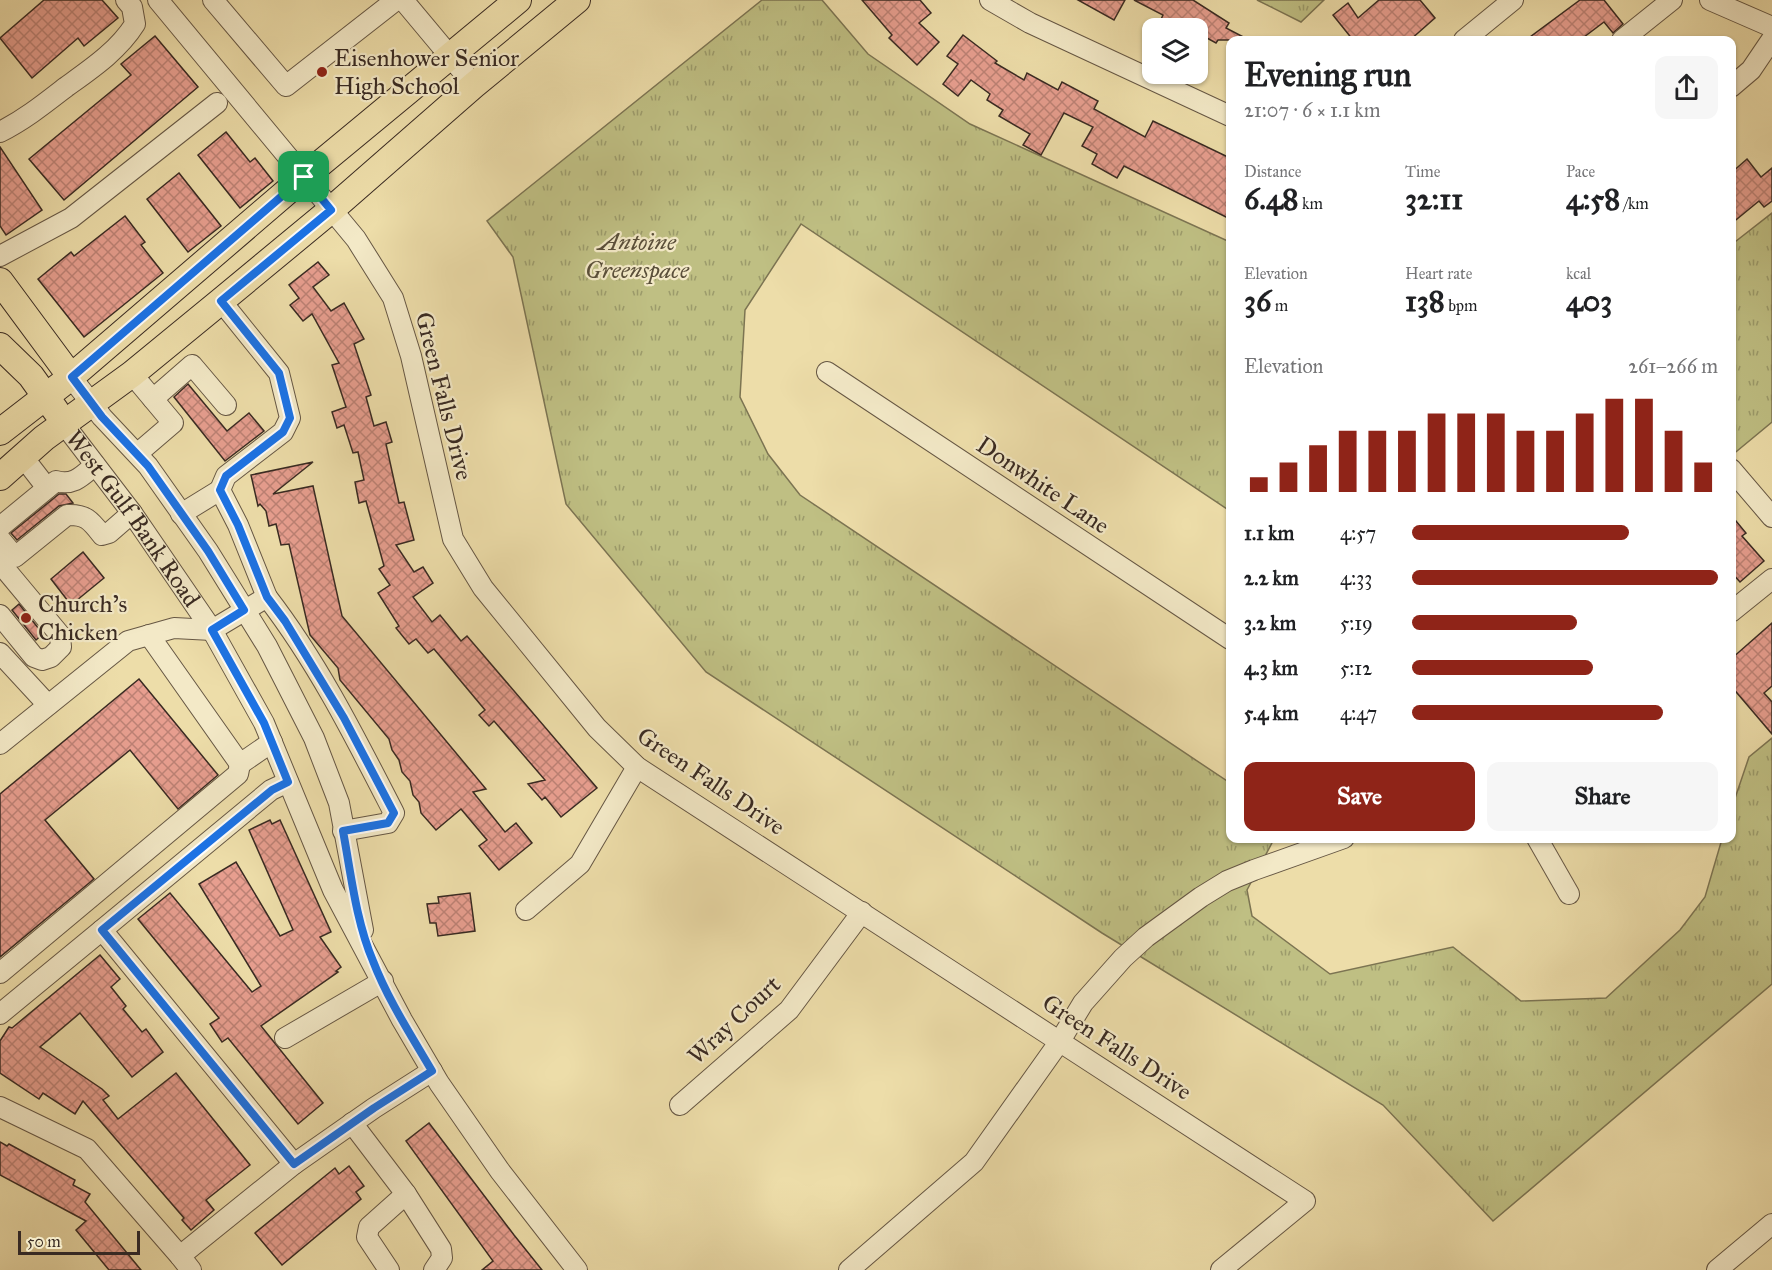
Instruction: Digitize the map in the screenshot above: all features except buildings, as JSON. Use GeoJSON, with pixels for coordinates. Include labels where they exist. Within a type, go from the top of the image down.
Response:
{"type":"FeatureCollection","features":[{"type":"Feature","properties":{"kind":"main road"},"geometry":{"type":"LineString","coordinates":[[0,432],[72,377],[304,177],[518,0]]}},
{"type":"Feature","properties":{"kind":"main road"},"geometry":{"type":"LineString","coordinates":[[0,477],[221,301],[577,0]]}},
{"type":"Feature","properties":{"kind":"main road","name":"West Gulf Bank Road"},"geometry":{"type":"LineString","coordinates":[[0,281],[72,377]]}},
{"type":"Feature","properties":{"kind":"main road","name":"West Gulf Bank Road"},"geometry":{"type":"LineString","coordinates":[[2,353],[32,376],[64,424]]}},
{"type":"Feature","properties":{"kind":"street"},"geometry":{"type":"LineString","coordinates":[[0,132],[20,122],[125,40],[135,24],[132,8],[126,0]]}},
{"type":"Feature","properties":{"kind":"street","name":"Green Falls Drive"},"geometry":{"type":"LineString","coordinates":[[158,0],[356,239],[393,298],[411,356],[453,540],[483,588],[597,728],[637,767],[1305,1201],[1221,1270]]}},
{"type":"Feature","properties":{"kind":"street"},"geometry":{"type":"LineString","coordinates":[[213,0],[286,86],[396,0]]}},
{"type":"Feature","properties":{"kind":"street"},"geometry":{"type":"LineString","coordinates":[[403,0],[474,85]]}},
{"type":"Feature","properties":{"kind":"street"},"geometry":{"type":"LineString","coordinates":[[990,0],[1030,23],[1226,114]]}},
{"type":"Feature","properties":{"kind":"street"},"geometry":{"type":"LineString","coordinates":[[1469,36],[1513,0]]}},
{"type":"Feature","properties":{"kind":"street"},"geometry":{"type":"LineString","coordinates":[[1627,36],[1672,0]]}},
{"type":"Feature","properties":{"kind":"street"},"geometry":{"type":"LineString","coordinates":[[1710,0],[1772,27]]}},
{"type":"Feature","properties":{"kind":"street"},"geometry":{"type":"LineString","coordinates":[[1736,83],[1751,70],[1772,39]]}},
{"type":"Feature","properties":{"kind":"street"},"geometry":{"type":"LineString","coordinates":[[0,256],[71,218],[218,103]]}},
{"type":"Feature","properties":{"kind":"street"},"geometry":{"type":"LineString","coordinates":[[181,514],[220,490],[226,476],[283,432],[290,418],[279,373],[221,301]]}},
{"type":"Feature","properties":{"kind":"street"},"geometry":{"type":"LineString","coordinates":[[153,399],[192,365],[226,405]]}},
{"type":"Feature","properties":{"kind":"street","name":"Donwhite Lane"},"geometry":{"type":"LineString","coordinates":[[827,372],[1226,636]]}},
{"type":"Feature","properties":{"kind":"street"},"geometry":{"type":"LineString","coordinates":[[132,374],[173,423],[138,453]]}},
{"type":"Feature","properties":{"kind":"street","name":"West Gulf Bank Road"},"geometry":{"type":"LineString","coordinates":[[72,377],[91,404],[138,453],[208,551],[267,646],[314,738],[339,803],[362,929],[373,962]]}},
{"type":"Feature","properties":{"kind":"street","name":"West Gulf Bank Road"},"geometry":{"type":"LineString","coordinates":[[64,424],[132,513],[212,630],[264,723],[333,890],[402,1020],[432,1071],[500,1171],[577,1270]]}},
{"type":"Feature","properties":{"kind":"street"},"geometry":{"type":"LineString","coordinates":[[23,457],[47,488]]}},
{"type":"Feature","properties":{"kind":"street"},"geometry":{"type":"LineString","coordinates":[[95,465],[74,482],[63,483],[56,480],[1,528],[15,557],[67,515],[78,514],[90,520],[102,535],[109,533],[132,513]]}},
{"type":"Feature","properties":{"kind":"street"},"geometry":{"type":"LineString","coordinates":[[1736,475],[1772,518]]}},
{"type":"Feature","properties":{"kind":"street"},"geometry":{"type":"LineString","coordinates":[[220,490],[238,525],[267,597],[285,621],[344,718],[394,813],[388,823],[343,831]]}},
{"type":"Feature","properties":{"kind":"street"},"geometry":{"type":"LineString","coordinates":[[0,615],[34,657],[42,660],[51,657],[61,647],[60,635],[4,576]]}},
{"type":"Feature","properties":{"kind":"street"},"geometry":{"type":"LineString","coordinates":[[1736,608],[1772,579]]}},
{"type":"Feature","properties":{"kind":"street"},"geometry":{"type":"LineString","coordinates":[[2,737],[48,705],[128,641],[174,628],[212,630],[267,597]]}},
{"type":"Feature","properties":{"kind":"street"},"geometry":{"type":"LineString","coordinates":[[149,635],[240,764]]}},
{"type":"Feature","properties":{"kind":"street"},"geometry":{"type":"LineString","coordinates":[[0,653],[48,705]]}},
{"type":"Feature","properties":{"kind":"street"},"geometry":{"type":"LineString","coordinates":[[0,973],[238,774],[240,764],[272,742]]}},
{"type":"Feature","properties":{"kind":"street"},"geometry":{"type":"LineString","coordinates":[[526,910],[580,864],[637,767]]}},
{"type":"Feature","properties":{"kind":"street"},"geometry":{"type":"LineString","coordinates":[[0,1014],[272,790],[288,782]]}},
{"type":"Feature","properties":{"kind":"street"},"geometry":{"type":"LineString","coordinates":[[849,1270],[974,1162],[1060,1041],[1083,1003],[1102,979],[1146,937],[1172,916],[1227,881],[1330,843]]}},
{"type":"Feature","properties":{"kind":"street"},"geometry":{"type":"LineString","coordinates":[[1540,843],[1569,894]]}},
{"type":"Feature","properties":{"kind":"street","name":"Wray Court"},"geometry":{"type":"LineString","coordinates":[[680,1105],[789,1010],[862,912]]}},
{"type":"Feature","properties":{"kind":"street"},"geometry":{"type":"LineString","coordinates":[[102,930],[294,1164]]}},
{"type":"Feature","properties":{"kind":"street"},"geometry":{"type":"LineString","coordinates":[[285,1038],[383,981]]}},
{"type":"Feature","properties":{"kind":"street"},"geometry":{"type":"LineString","coordinates":[[0,1107],[87,1149],[185,1263],[294,1164],[432,1071]]}},
{"type":"Feature","properties":{"kind":"street"},"geometry":{"type":"LineString","coordinates":[[352,1123],[406,1194],[441,1249],[442,1258],[434,1270]]}},
{"type":"Feature","properties":{"kind":"street"},"geometry":{"type":"LineString","coordinates":[[389,1270],[367,1237],[369,1227],[406,1194]]}},
{"type":"Feature","properties":{"kind":"street"},"geometry":{"type":"LineString","coordinates":[[1717,1270],[1772,1224]]}},
{"type":"Feature","properties":{"kind":"green space","name":"Antoine Greenspace"},"geometry":{"type":"Polygon","coordinates":[[[762,0],[822,0],[868,54],[970,124],[1226,240],[1226,508],[801,224],[745,310],[740,397],[768,454],[800,495],[1226,780],[1226,843],[1272,843],[1247,890],[1252,916],[1330,974],[1453,947],[1521,1001],[1606,998],[1680,930],[1705,897],[1721,843],[1736,843],[1736,795],[1749,757],[1772,738],[1772,984],[1493,1221],[1383,1105],[1102,933],[706,672],[566,504],[513,257],[487,221],[762,0]]]}},
{"type":"Feature","properties":{"kind":"green space"},"geometry":{"type":"Polygon","coordinates":[[[1257,0],[1324,0],[1301,22],[1257,0]]]}},
{"type":"Feature","properties":{"kind":"green space"},"geometry":{"type":"Polygon","coordinates":[[[1772,213],[1772,422],[1736,452],[1736,241],[1772,213]]]}},
{"type":"Feature","properties":{"kind":"place","name":"Eisenhower Senior High School"},"geometry":{"type":"Point","coordinates":[322,72]}},
{"type":"Feature","properties":{"kind":"place","name":"Church's Chicken"},"geometry":{"type":"Point","coordinates":[26,618]}},
{"type":"Feature","properties":{"kind":"route"},"geometry":{"type":"LineString","coordinates":[[304,177],[331,210],[221,301],[279,373],[290,418],[283,432],[226,476],[220,490],[238,525],[267,597],[285,621],[344,718],[394,813],[388,823],[343,831],[362,929],[373,962],[402,1020],[432,1071],[294,1164],[102,930],[272,790],[288,782],[264,723],[212,630],[244,610],[208,551],[148,466],[102,417],[72,377],[304,177]]}}]}
